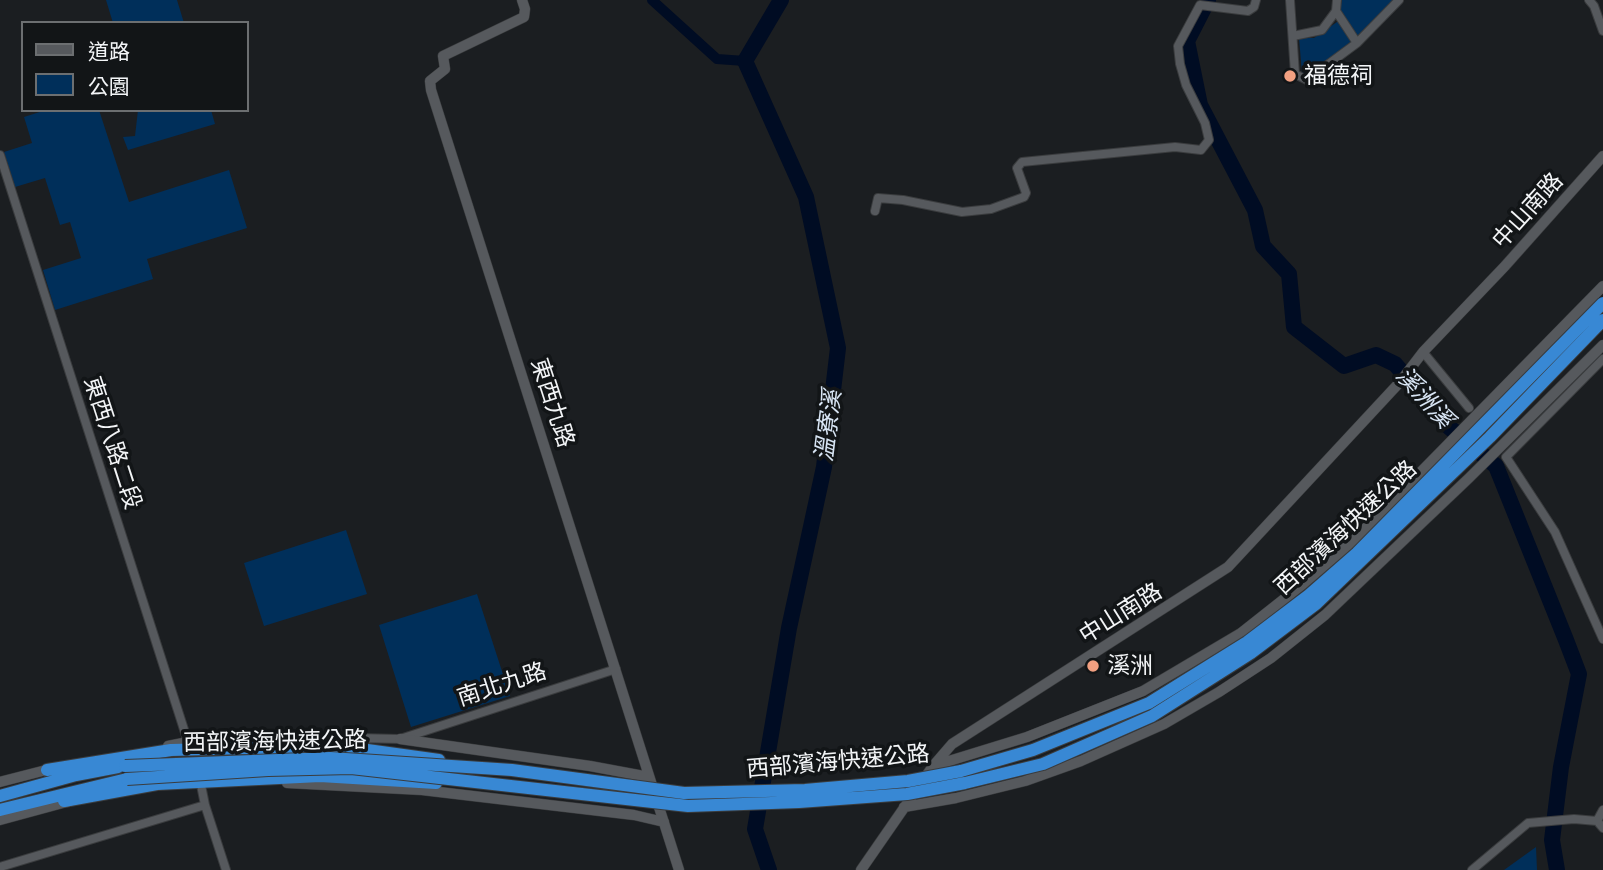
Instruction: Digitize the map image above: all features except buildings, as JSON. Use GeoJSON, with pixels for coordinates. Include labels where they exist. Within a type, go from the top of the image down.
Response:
{"type":"FeatureCollection","features":[{"type":"Feature","properties":{"kind":"highway","name":"西部濱海快速公路"},"geometry":{"type":"LineString","coordinates":[[0,796],[125,765],[330,758],[512,770],[684,793],[805,790],[908,781],[961,771],[1033,750],[1149,703],[1247,642],[1309,595],[1357,553],[1603,303]]}},
{"type":"Feature","properties":{"kind":"highway","name":"西部濱海快速公路"},"geometry":{"type":"LineString","coordinates":[[0,810],[127,779],[257,770],[351,768],[688,806],[788,803],[906,794],[1044,764],[1152,716],[1251,653],[1316,604],[1490,437],[1603,320]]}},
{"type":"Feature","properties":{"kind":"highway"},"geometry":{"type":"LineString","coordinates":[[47,770],[171,750],[247,748],[360,749],[512,770]]}},
{"type":"Feature","properties":{"kind":"highway"},"geometry":{"type":"LineString","coordinates":[[64,801],[157,784],[320,776],[501,785]]}},
{"type":"Feature","properties":{"kind":"street","name":"東西九路"},"geometry":{"type":"LineString","coordinates":[[522,0],[524,17],[443,56],[445,69],[430,81],[679,870]]}},
{"type":"Feature","properties":{"kind":"street"},"geometry":{"type":"LineString","coordinates":[[875,211],[878,198],[903,200],[962,212],[991,209],[1024,197],[1026,193],[1017,168],[1022,162],[1175,147],[1201,150],[1209,140],[1205,123],[1186,85],[1178,46],[1200,5],[1248,11],[1254,7],[1256,0]]}},
{"type":"Feature","properties":{"kind":"street"},"geometry":{"type":"LineString","coordinates":[[1290,0],[1294,74],[1307,80],[1357,43],[1399,0]]}},
{"type":"Feature","properties":{"kind":"street"},"geometry":{"type":"LineString","coordinates":[[1293,36],[1322,30],[1336,11],[1338,0]]}},
{"type":"Feature","properties":{"kind":"street"},"geometry":{"type":"LineString","coordinates":[[1589,0],[1603,31]]}},
{"type":"Feature","properties":{"kind":"street"},"geometry":{"type":"LineString","coordinates":[[1336,11],[1357,43]]}},
{"type":"Feature","properties":{"kind":"street","name":"東西八路二段"},"geometry":{"type":"LineString","coordinates":[[0,155],[188,742]]}},
{"type":"Feature","properties":{"kind":"street","name":"中山南路"},"geometry":{"type":"LineString","coordinates":[[862,870],[933,766],[952,744],[1228,567],[1400,382],[1423,352],[1505,266],[1603,156]]}},
{"type":"Feature","properties":{"kind":"street"},"geometry":{"type":"LineString","coordinates":[[933,766],[1027,737],[1143,691],[1241,633],[1354,540],[1603,286]]}},
{"type":"Feature","properties":{"kind":"street"},"geometry":{"type":"LineString","coordinates":[[904,807],[956,798],[1025,781],[1081,761],[1164,724],[1271,658],[1325,615],[1603,345]]}},
{"type":"Feature","properties":{"kind":"street"},"geometry":{"type":"LineString","coordinates":[[1423,352],[1468,408]]}},
{"type":"Feature","properties":{"kind":"street"},"geometry":{"type":"LineString","coordinates":[[1603,359],[1506,457],[1555,532],[1603,639]]}},
{"type":"Feature","properties":{"kind":"street","name":"南北九路"},"geometry":{"type":"LineString","coordinates":[[188,742],[300,737],[400,738],[615,669]]}},
{"type":"Feature","properties":{"kind":"street"},"geometry":{"type":"LineString","coordinates":[[400,738],[649,777]]}},
{"type":"Feature","properties":{"kind":"street"},"geometry":{"type":"LineString","coordinates":[[0,782],[188,742]]}},
{"type":"Feature","properties":{"kind":"street"},"geometry":{"type":"LineString","coordinates":[[0,820],[64,801],[82,801],[127,792],[201,785],[284,783],[422,790],[634,815],[664,822]]}},
{"type":"Feature","properties":{"kind":"street"},"geometry":{"type":"LineString","coordinates":[[201,785],[226,870]]}},
{"type":"Feature","properties":{"kind":"street"},"geometry":{"type":"LineString","coordinates":[[0,867],[205,805]]}},
{"type":"Feature","properties":{"kind":"street"},"geometry":{"type":"LineString","coordinates":[[1472,870],[1528,823],[1574,819],[1600,825],[1603,810]]}},
{"type":"Feature","properties":{"kind":"green space"},"geometry":{"type":"Polygon","coordinates":[[[106,0],[177,0],[183,21],[112,21],[106,0]]]}},
{"type":"Feature","properties":{"kind":"green space"},"geometry":{"type":"Polygon","coordinates":[[[1342,0],[1394,0],[1353,40],[1309,76],[1302,73],[1299,38],[1314,38],[1337,22],[1342,0]]]}},
{"type":"Feature","properties":{"kind":"green space"},"geometry":{"type":"Polygon","coordinates":[[[40,112],[100,112],[129,202],[229,170],[247,228],[147,259],[153,279],[55,310],[43,270],[81,258],[70,222],[60,225],[45,178],[15,187],[4,152],[32,143],[24,117],[40,112]]]}},
{"type":"Feature","properties":{"kind":"green space"},"geometry":{"type":"Polygon","coordinates":[[[138,112],[212,112],[215,124],[128,150],[123,137],[135,136],[138,112]]]}},
{"type":"Feature","properties":{"kind":"green space"},"geometry":{"type":"Polygon","coordinates":[[[346,530],[367,594],[264,626],[244,563],[346,530]]]}},
{"type":"Feature","properties":{"kind":"green space"},"geometry":{"type":"Polygon","coordinates":[[[477,594],[510,696],[411,727],[379,625],[477,594]]]}},
{"type":"Feature","properties":{"kind":"green space"},"geometry":{"type":"Polygon","coordinates":[[[1536,847],[1537,870],[1504,870],[1536,847]]]}},
{"type":"Feature","properties":{"kind":"waterway"},"geometry":{"type":"LineString","coordinates":[[652,0],[717,59],[745,61]]}},
{"type":"Feature","properties":{"kind":"waterway","name":"溫寮溪"},"geometry":{"type":"LineString","coordinates":[[769,870],[755,829],[789,628],[824,467],[838,348],[806,197],[745,61],[781,0]]}},
{"type":"Feature","properties":{"kind":"waterway","name":"溪洲溪"},"geometry":{"type":"LineString","coordinates":[[1208,0],[1187,41],[1200,105],[1255,210],[1263,246],[1289,274],[1294,327],[1344,366],[1376,355],[1395,364],[1449,427],[1496,466],[1566,640],[1579,674],[1561,767],[1552,840],[1557,870]]}},
{"type":"Feature","properties":{"kind":"place","name":"福德祠"},"geometry":{"type":"Point","coordinates":[1290,76]}},
{"type":"Feature","properties":{"kind":"place","name":"溪洲"},"geometry":{"type":"Point","coordinates":[1093,666]}}]}
